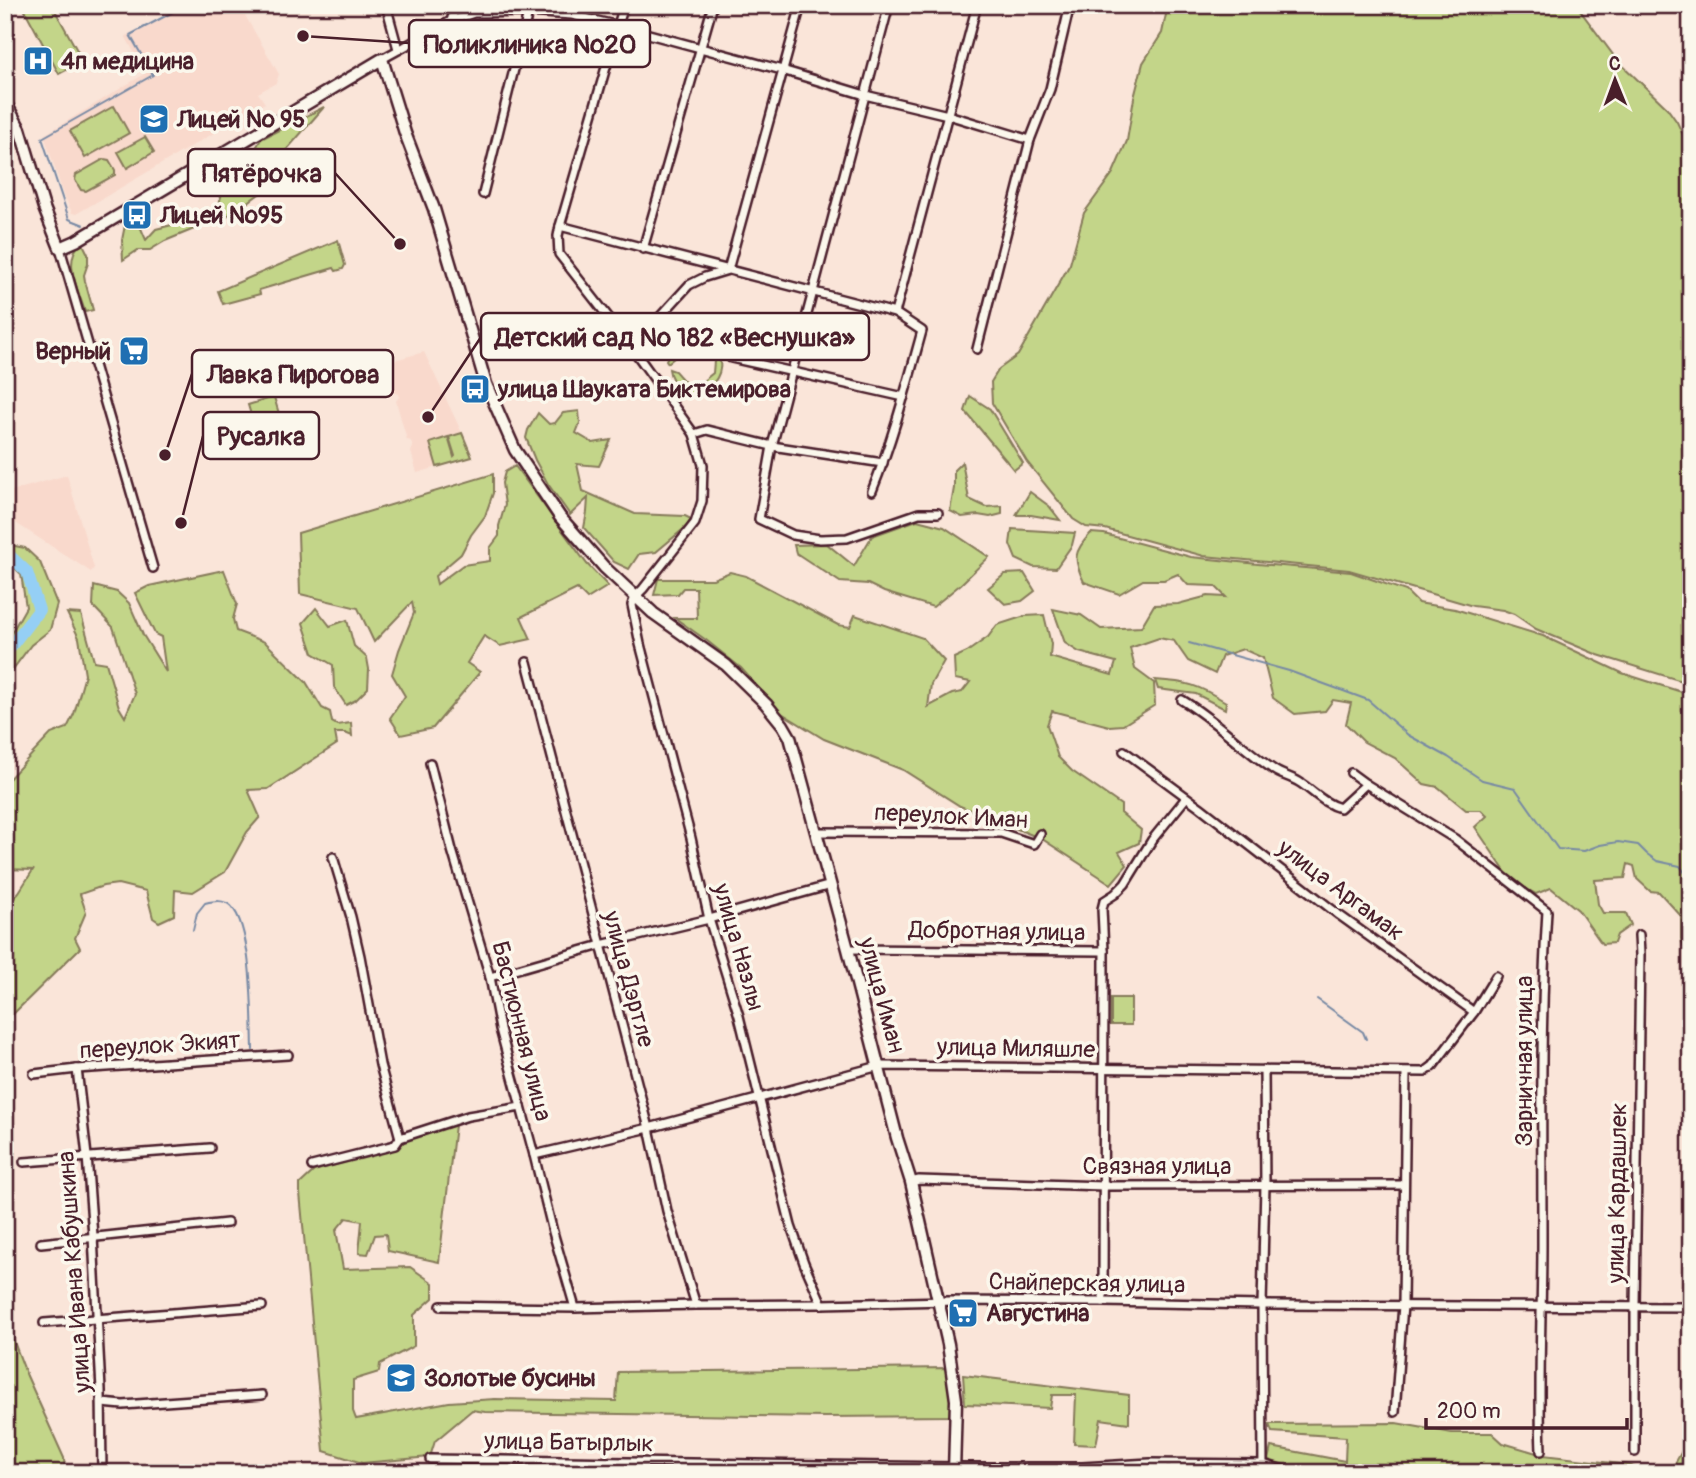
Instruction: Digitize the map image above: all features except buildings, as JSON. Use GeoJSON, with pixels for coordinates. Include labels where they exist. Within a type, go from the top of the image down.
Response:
{"type":"FeatureCollection","features":[{"type":"Feature","properties":{"kind":"street"},"geometry":{"type":"LineString","coordinates":[[386,5],[401,47]]}},
{"type":"Feature","properties":{"kind":"street"},"geometry":{"type":"LineString","coordinates":[[451,21],[456,5]]}},
{"type":"Feature","properties":{"kind":"street"},"geometry":{"type":"LineString","coordinates":[[624,5],[559,226],[559,254],[694,433],[703,465],[701,508],[695,523],[635,597]]}},
{"type":"Feature","properties":{"kind":"street"},"geometry":{"type":"LineString","coordinates":[[643,249],[713,5]]}},
{"type":"Feature","properties":{"kind":"street"},"geometry":{"type":"LineString","coordinates":[[728,270],[801,5]]}},
{"type":"Feature","properties":{"kind":"street"},"geometry":{"type":"LineString","coordinates":[[889,5],[772,446],[759,519],[793,535],[820,539],[847,538],[919,513],[938,513]]}},
{"type":"Feature","properties":{"kind":"street"},"geometry":{"type":"LineString","coordinates":[[895,313],[977,5]]}},
{"type":"Feature","properties":{"kind":"street"},"geometry":{"type":"LineString","coordinates":[[977,349],[1030,140],[1050,89],[1070,5]]}},
{"type":"Feature","properties":{"kind":"street"},"geometry":{"type":"LineString","coordinates":[[483,194],[529,8]]}},
{"type":"Feature","properties":{"kind":"street"},"geometry":{"type":"LineString","coordinates":[[60,248],[401,47],[451,21],[474,13],[529,8],[572,15],[948,115],[1030,140]]}},
{"type":"Feature","properties":{"kind":"street","name":"улица Иман"},"geometry":{"type":"LineString","coordinates":[[382,59],[405,133],[434,209],[486,384],[514,450],[560,517],[604,568],[653,613],[726,664],[766,704],[790,737],[911,1182],[948,1343],[956,1400],[954,1470]]}},
{"type":"Feature","properties":{"kind":"street"},"geometry":{"type":"LineString","coordinates":[[5,102],[20,129],[44,208],[60,248],[153,568]]}},
{"type":"Feature","properties":{"kind":"street"},"geometry":{"type":"LineString","coordinates":[[559,226],[895,313],[922,331],[904,397],[872,491]]}},
{"type":"Feature","properties":{"kind":"street"},"geometry":{"type":"LineString","coordinates":[[627,341],[657,320],[689,285],[728,270]]}},
{"type":"Feature","properties":{"kind":"street"},"geometry":{"type":"LineString","coordinates":[[731,358],[904,397]]}},
{"type":"Feature","properties":{"kind":"street"},"geometry":{"type":"LineString","coordinates":[[694,433],[707,430],[772,446],[883,463]]}},
{"type":"Feature","properties":{"kind":"street","name":"улица Назлы"},"geometry":{"type":"LineString","coordinates":[[635,597],[632,605],[640,643],[691,838],[709,919],[739,1016],[791,1226],[822,1304]]}},
{"type":"Feature","properties":{"kind":"street","name":"улица Дэртле"},"geometry":{"type":"LineString","coordinates":[[527,662],[649,1128],[667,1211],[696,1305]]}},
{"type":"Feature","properties":{"kind":"street"},"geometry":{"type":"LineString","coordinates":[[1182,700],[1276,772],[1298,781],[1332,806],[1340,808],[1366,784]]}},
{"type":"Feature","properties":{"kind":"street","name":"улица Аргамак"},"geometry":{"type":"LineString","coordinates":[[1124,751],[1339,915],[1474,1012]]}},
{"type":"Feature","properties":{"kind":"street","name":"Бастионная улица"},"geometry":{"type":"LineString","coordinates":[[430,764],[452,850],[490,977],[500,1028],[575,1308]]}},
{"type":"Feature","properties":{"kind":"street","name":"Зарничная улица"},"geometry":{"type":"LineString","coordinates":[[1351,773],[1455,839],[1547,911],[1542,978],[1542,1305],[1539,1400],[1541,1451]]}},
{"type":"Feature","properties":{"kind":"street"},"geometry":{"type":"LineString","coordinates":[[1103,1301],[1102,909],[1104,901],[1125,884],[1152,840],[1186,798]]}},
{"type":"Feature","properties":{"kind":"street","name":"переулок Иман"},"geometry":{"type":"LineString","coordinates":[[816,832],[1001,833],[1034,844],[1040,834]]}},
{"type":"Feature","properties":{"kind":"street"},"geometry":{"type":"LineString","coordinates":[[333,857],[351,917],[380,1065],[400,1138]]}},
{"type":"Feature","properties":{"kind":"street"},"geometry":{"type":"LineString","coordinates":[[490,977],[831,885]]}},
{"type":"Feature","properties":{"kind":"street","name":"улица Кардашлек"},"geometry":{"type":"LineString","coordinates":[[1635,1452],[1639,935]]}},
{"type":"Feature","properties":{"kind":"street","name":"Добротная улица"},"geometry":{"type":"LineString","coordinates":[[848,948],[1104,951]]}},
{"type":"Feature","properties":{"kind":"street"},"geometry":{"type":"LineString","coordinates":[[1474,1012],[1496,976]]}},
{"type":"Feature","properties":{"kind":"street","name":"улица Миляшле"},"geometry":{"type":"LineString","coordinates":[[534,1155],[649,1128],[879,1066],[1425,1072],[1433,1066],[1474,1012]]}},
{"type":"Feature","properties":{"kind":"street","name":"переулок Экият"},"geometry":{"type":"LineString","coordinates":[[34,1074],[288,1055]]}},
{"type":"Feature","properties":{"kind":"street","name":"улица Ивана Кабушкина"},"geometry":{"type":"LineString","coordinates":[[77,1069],[93,1236],[102,1403],[102,1473]]}},
{"type":"Feature","properties":{"kind":"street"},"geometry":{"type":"LineString","coordinates":[[1263,1473],[1264,1070]]}},
{"type":"Feature","properties":{"kind":"street"},"geometry":{"type":"LineString","coordinates":[[1395,1412],[1403,1305],[1406,1073]]}},
{"type":"Feature","properties":{"kind":"street"},"geometry":{"type":"LineString","coordinates":[[312,1166],[395,1145],[400,1138],[468,1116],[521,1107]]}},
{"type":"Feature","properties":{"kind":"street"},"geometry":{"type":"LineString","coordinates":[[24,1162],[210,1148]]}},
{"type":"Feature","properties":{"kind":"street","name":"Связная улица"},"geometry":{"type":"LineString","coordinates":[[911,1182],[919,1180],[1104,1186],[1404,1185]]}},
{"type":"Feature","properties":{"kind":"street"},"geometry":{"type":"LineString","coordinates":[[41,1243],[227,1223]]}},
{"type":"Feature","properties":{"kind":"street","name":"Снайперская улица"},"geometry":{"type":"LineString","coordinates":[[441,1306],[575,1308],[937,1301],[1103,1301],[1262,1305],[1691,1307]]}},
{"type":"Feature","properties":{"kind":"street"},"geometry":{"type":"LineString","coordinates":[[44,1324],[262,1306]]}},
{"type":"Feature","properties":{"kind":"street"},"geometry":{"type":"LineString","coordinates":[[102,1403],[123,1405],[262,1395]]}},
{"type":"Feature","properties":{"kind":"street","name":"улица Батырлык"},"geometry":{"type":"LineString","coordinates":[[430,1459],[954,1470],[1150,1463],[1263,1464],[1293,1473]]}},
{"type":"Feature","properties":{"kind":"shaded area","name":"Лицей № 95"},"geometry":{"type":"Polygon","coordinates":[[[188,5],[239,5],[279,74],[276,83],[258,93],[265,103],[76,214],[72,213],[44,135],[146,73],[125,36],[188,5]]]}},
{"type":"Feature","properties":{"kind":"shaded area"},"geometry":{"type":"Polygon","coordinates":[[[424,352],[472,457],[417,473],[411,452],[413,447],[411,441],[407,440],[396,401],[399,397],[393,392],[384,363],[424,352]]]}},
{"type":"Feature","properties":{"kind":"shaded area"},"geometry":{"type":"Polygon","coordinates":[[[67,475],[94,568],[91,572],[5,516],[5,493],[67,475]]]}},
{"type":"Feature","properties":{"kind":"green space"},"geometry":{"type":"Polygon","coordinates":[[[22,5],[52,5],[83,61],[59,74],[22,5]]]}},
{"type":"Feature","properties":{"kind":"green space"},"geometry":{"type":"Polygon","coordinates":[[[1168,5],[1576,5],[1617,60],[1667,108],[1684,137],[1686,170],[1691,177],[1691,684],[1598,655],[1536,629],[1503,610],[1473,606],[1349,570],[1204,556],[1105,529],[1086,527],[1073,519],[1027,462],[992,403],[991,382],[999,369],[1018,355],[1070,264],[1084,213],[1113,173],[1127,141],[1143,63],[1162,33],[1168,5]]]}},
{"type":"Feature","properties":{"kind":"green space"},"geometry":{"type":"Polygon","coordinates":[[[114,106],[129,133],[85,158],[70,131],[114,106]]]}},
{"type":"Feature","properties":{"kind":"green space"},"geometry":{"type":"Polygon","coordinates":[[[324,107],[275,163],[288,173],[233,213],[165,241],[150,250],[138,250],[123,260],[122,240],[125,225],[140,226],[146,240],[156,229],[216,214],[231,162],[256,148],[261,139],[324,107]]]}},
{"type":"Feature","properties":{"kind":"green space"},"geometry":{"type":"Polygon","coordinates":[[[145,137],[154,152],[127,168],[118,152],[145,137]]]}},
{"type":"Feature","properties":{"kind":"green space"},"geometry":{"type":"Polygon","coordinates":[[[104,159],[109,160],[115,175],[86,191],[81,190],[75,180],[76,175],[104,159]]]}},
{"type":"Feature","properties":{"kind":"green space"},"geometry":{"type":"Polygon","coordinates":[[[338,240],[345,265],[343,269],[336,271],[334,268],[259,290],[260,294],[223,304],[218,291],[338,240]]]}},
{"type":"Feature","properties":{"kind":"green space"},"geometry":{"type":"Polygon","coordinates":[[[82,242],[88,254],[84,275],[93,310],[85,312],[72,266],[76,249],[82,242]]]}},
{"type":"Feature","properties":{"kind":"green space"},"geometry":{"type":"Polygon","coordinates":[[[702,334],[718,353],[719,373],[705,390],[689,394],[674,382],[669,369],[675,371],[690,388],[713,373],[714,361],[701,342],[689,345],[668,363],[666,360],[669,354],[702,334]]]}},
{"type":"Feature","properties":{"kind":"green space"},"geometry":{"type":"Polygon","coordinates":[[[970,396],[990,409],[1023,463],[1014,470],[965,411],[970,396]]]}},
{"type":"Feature","properties":{"kind":"green space"},"geometry":{"type":"Polygon","coordinates":[[[274,397],[286,437],[260,445],[248,405],[274,397]]]}},
{"type":"Feature","properties":{"kind":"green space"},"geometry":{"type":"Polygon","coordinates":[[[579,411],[580,423],[576,433],[593,443],[611,440],[599,466],[577,464],[583,491],[635,514],[685,516],[691,519],[687,526],[656,552],[639,554],[629,569],[614,562],[584,528],[588,498],[570,515],[548,484],[526,438],[538,413],[549,424],[555,423],[563,413],[579,411]]]}},
{"type":"Feature","properties":{"kind":"green space"},"geometry":{"type":"Polygon","coordinates":[[[462,433],[472,457],[437,467],[430,443],[448,437],[454,457],[449,437],[462,433]]]}},
{"type":"Feature","properties":{"kind":"green space"},"geometry":{"type":"Polygon","coordinates":[[[962,462],[969,499],[986,507],[1002,506],[1002,514],[962,517],[950,511],[954,470],[962,462]]]}},
{"type":"Feature","properties":{"kind":"green space"},"geometry":{"type":"Polygon","coordinates":[[[515,466],[587,564],[608,586],[587,599],[577,589],[521,617],[531,639],[500,646],[484,636],[467,663],[480,672],[433,728],[401,735],[390,718],[405,696],[392,674],[414,613],[412,602],[374,642],[358,608],[300,594],[298,533],[493,474],[493,493],[485,516],[461,554],[435,576],[437,584],[463,565],[490,561],[490,548],[499,536],[505,505],[502,483],[505,472],[515,466]]]}},
{"type":"Feature","properties":{"kind":"green space"},"geometry":{"type":"Polygon","coordinates":[[[1030,492],[1049,506],[1060,520],[1016,515],[1030,492]]]}},
{"type":"Feature","properties":{"kind":"green space"},"geometry":{"type":"Polygon","coordinates":[[[917,520],[944,527],[989,557],[933,607],[884,592],[868,584],[840,582],[796,553],[794,545],[827,544],[854,566],[872,536],[917,520]]]}},
{"type":"Feature","properties":{"kind":"green space"},"geometry":{"type":"Polygon","coordinates":[[[1012,529],[1075,533],[1072,545],[1056,568],[1033,567],[1016,559],[1010,544],[1012,529]]]}},
{"type":"Feature","properties":{"kind":"green space"},"geometry":{"type":"Polygon","coordinates":[[[1091,533],[1191,557],[1351,572],[1406,591],[1418,603],[1455,609],[1543,636],[1622,673],[1691,695],[1691,957],[1688,958],[1681,939],[1681,916],[1659,892],[1650,891],[1637,879],[1634,866],[1628,864],[1625,878],[1595,880],[1598,904],[1603,913],[1626,913],[1631,925],[1617,935],[1614,943],[1602,944],[1578,910],[1551,888],[1536,894],[1511,880],[1475,827],[1487,816],[1481,810],[1466,810],[1438,787],[1424,784],[1395,758],[1364,742],[1346,724],[1351,703],[1333,700],[1325,711],[1295,714],[1273,698],[1263,658],[1243,649],[1222,656],[1215,674],[1188,661],[1174,641],[1159,638],[1130,648],[1135,669],[1154,683],[1155,705],[1123,725],[1109,726],[1052,711],[1047,725],[1058,757],[1072,771],[1121,805],[1121,813],[1141,830],[1139,843],[1119,852],[1127,865],[1111,884],[1042,839],[960,806],[903,770],[824,739],[780,712],[741,668],[675,618],[697,618],[696,588],[683,588],[678,594],[654,595],[658,579],[713,579],[730,572],[746,576],[838,625],[850,627],[855,615],[923,638],[944,661],[931,684],[928,707],[952,694],[962,692],[970,682],[955,679],[954,658],[988,637],[997,625],[1025,616],[1044,615],[1051,644],[1050,657],[1112,675],[1116,662],[1079,652],[1065,643],[1053,609],[1081,615],[1101,629],[1141,627],[1154,605],[1178,604],[1208,596],[1226,597],[1215,586],[1188,585],[1178,574],[1164,580],[1143,580],[1119,594],[1084,582],[1077,556],[1081,545],[1091,533]]]}},
{"type":"Feature","properties":{"kind":"green space"},"geometry":{"type":"Polygon","coordinates":[[[5,544],[25,548],[40,562],[57,604],[50,630],[31,645],[5,680],[5,644],[26,607],[21,574],[5,559],[5,544]]]}},
{"type":"Feature","properties":{"kind":"green space"},"geometry":{"type":"Polygon","coordinates":[[[224,570],[237,604],[233,619],[236,631],[265,642],[306,682],[322,708],[330,712],[332,722],[337,725],[351,723],[352,736],[335,733],[337,744],[268,789],[248,790],[260,817],[247,832],[225,872],[193,892],[175,890],[174,915],[159,922],[153,918],[146,891],[118,884],[80,894],[86,912],[75,938],[80,948],[5,1022],[5,908],[33,870],[5,869],[5,783],[51,734],[67,728],[74,714],[85,675],[79,638],[67,613],[81,614],[94,661],[106,663],[119,707],[125,717],[135,694],[113,627],[93,606],[94,586],[117,592],[129,603],[143,635],[166,672],[161,637],[155,634],[135,593],[149,586],[224,570]]]}},
{"type":"Feature","properties":{"kind":"green space"},"geometry":{"type":"Polygon","coordinates":[[[1024,573],[1035,591],[1022,601],[1005,604],[988,588],[1005,574],[1024,573]]]}},
{"type":"Feature","properties":{"kind":"green space"},"geometry":{"type":"Polygon","coordinates":[[[316,608],[330,626],[347,620],[354,646],[367,658],[368,688],[356,700],[346,705],[334,687],[333,665],[313,653],[303,623],[316,608]]]}},
{"type":"Feature","properties":{"kind":"green space"},"geometry":{"type":"Polygon","coordinates":[[[1155,680],[1185,683],[1200,688],[1226,702],[1225,709],[1196,694],[1158,689],[1155,680]]]}},
{"type":"Feature","properties":{"kind":"green space"},"geometry":{"type":"Polygon","coordinates":[[[1111,998],[1131,998],[1131,1025],[1111,1025],[1111,998]]]}},
{"type":"Feature","properties":{"kind":"green space"},"geometry":{"type":"Polygon","coordinates":[[[455,1125],[439,1262],[388,1251],[386,1234],[375,1235],[368,1254],[359,1253],[362,1221],[346,1218],[336,1230],[343,1269],[410,1267],[433,1283],[433,1298],[414,1315],[414,1346],[380,1364],[379,1372],[353,1380],[353,1411],[356,1419],[449,1402],[495,1399],[616,1401],[618,1372],[948,1368],[953,1416],[825,1417],[472,1410],[435,1441],[430,1457],[362,1463],[324,1451],[300,1184],[314,1171],[398,1147],[405,1141],[455,1125]]]}},
{"type":"Feature","properties":{"kind":"green space"},"geometry":{"type":"Polygon","coordinates":[[[5,1282],[8,1326],[64,1458],[65,1473],[5,1473],[5,1282]]]}},
{"type":"Feature","properties":{"kind":"green space"},"geometry":{"type":"Polygon","coordinates":[[[963,1375],[1129,1395],[1129,1423],[1101,1419],[1096,1445],[1074,1444],[1076,1395],[1052,1395],[1050,1408],[965,1404],[963,1375]]]}},
{"type":"Feature","properties":{"kind":"green space"},"geometry":{"type":"Polygon","coordinates":[[[1396,1423],[1452,1433],[1492,1433],[1503,1443],[1543,1455],[1629,1465],[1640,1470],[1672,1469],[1682,1451],[1691,1465],[1691,1473],[1312,1473],[1268,1460],[1271,1447],[1345,1461],[1346,1437],[1272,1432],[1269,1424],[1396,1423]]]}},
{"type":"Feature","properties":{"kind":"waterway"},"geometry":{"type":"LineString","coordinates":[[84,225],[69,219],[42,138],[153,75],[130,35],[186,5]]}},
{"type":"Feature","properties":{"kind":"waterway"},"geometry":{"type":"LineString","coordinates":[[5,159],[10,156]]}},
{"type":"Feature","properties":{"kind":"waterway"},"geometry":{"type":"LineString","coordinates":[[5,551],[27,572],[39,610],[5,654]]}},
{"type":"Feature","properties":{"kind":"waterway"},"geometry":{"type":"LineString","coordinates":[[1189,643],[1289,671],[1368,700],[1408,735],[1482,780],[1515,788],[1558,849],[1584,851],[1618,842],[1638,845],[1657,861],[1680,866],[1691,881]]}},
{"type":"Feature","properties":{"kind":"waterway"},"geometry":{"type":"LineString","coordinates":[[193,930],[197,913],[205,903],[225,902],[238,917],[244,933],[250,974],[253,1050]]}},
{"type":"Feature","properties":{"kind":"waterway"},"geometry":{"type":"LineString","coordinates":[[1317,999],[1363,1032],[1366,1039]]}},
{"type":"Feature","properties":{"kind":"place","name":"Поликлиника №20"},"geometry":{"type":"Point","coordinates":[303,36]}},
{"type":"Feature","properties":{"kind":"place","name":"4п медицина"},"geometry":{"type":"Point","coordinates":[38,61]}},
{"type":"Feature","properties":{"kind":"place","name":"Лицей № 95"},"geometry":{"type":"Point","coordinates":[154,119]}},
{"type":"Feature","properties":{"kind":"place","name":"Лицей №95"},"geometry":{"type":"Point","coordinates":[137,215]}},
{"type":"Feature","properties":{"kind":"place","name":"Пятёрочка"},"geometry":{"type":"Point","coordinates":[400,244]}},
{"type":"Feature","properties":{"kind":"place","name":"Верный"},"geometry":{"type":"Point","coordinates":[134,351]}},
{"type":"Feature","properties":{"kind":"place","name":"улица Шауката Биктемирова"},"geometry":{"type":"Point","coordinates":[475,389]}},
{"type":"Feature","properties":{"kind":"place","name":"Детский сад № 182 «Веснушка»"},"geometry":{"type":"Point","coordinates":[428,417]}},
{"type":"Feature","properties":{"kind":"place","name":"Лавка Пирогова"},"geometry":{"type":"Point","coordinates":[165,455]}},
{"type":"Feature","properties":{"kind":"place","name":"Русалка"},"geometry":{"type":"Point","coordinates":[181,523]}},
{"type":"Feature","properties":{"kind":"place","name":"Августина"},"geometry":{"type":"Point","coordinates":[963,1313]}},
{"type":"Feature","properties":{"kind":"place","name":"Золотые бусины"},"geometry":{"type":"Point","coordinates":[401,1378]}}]}
